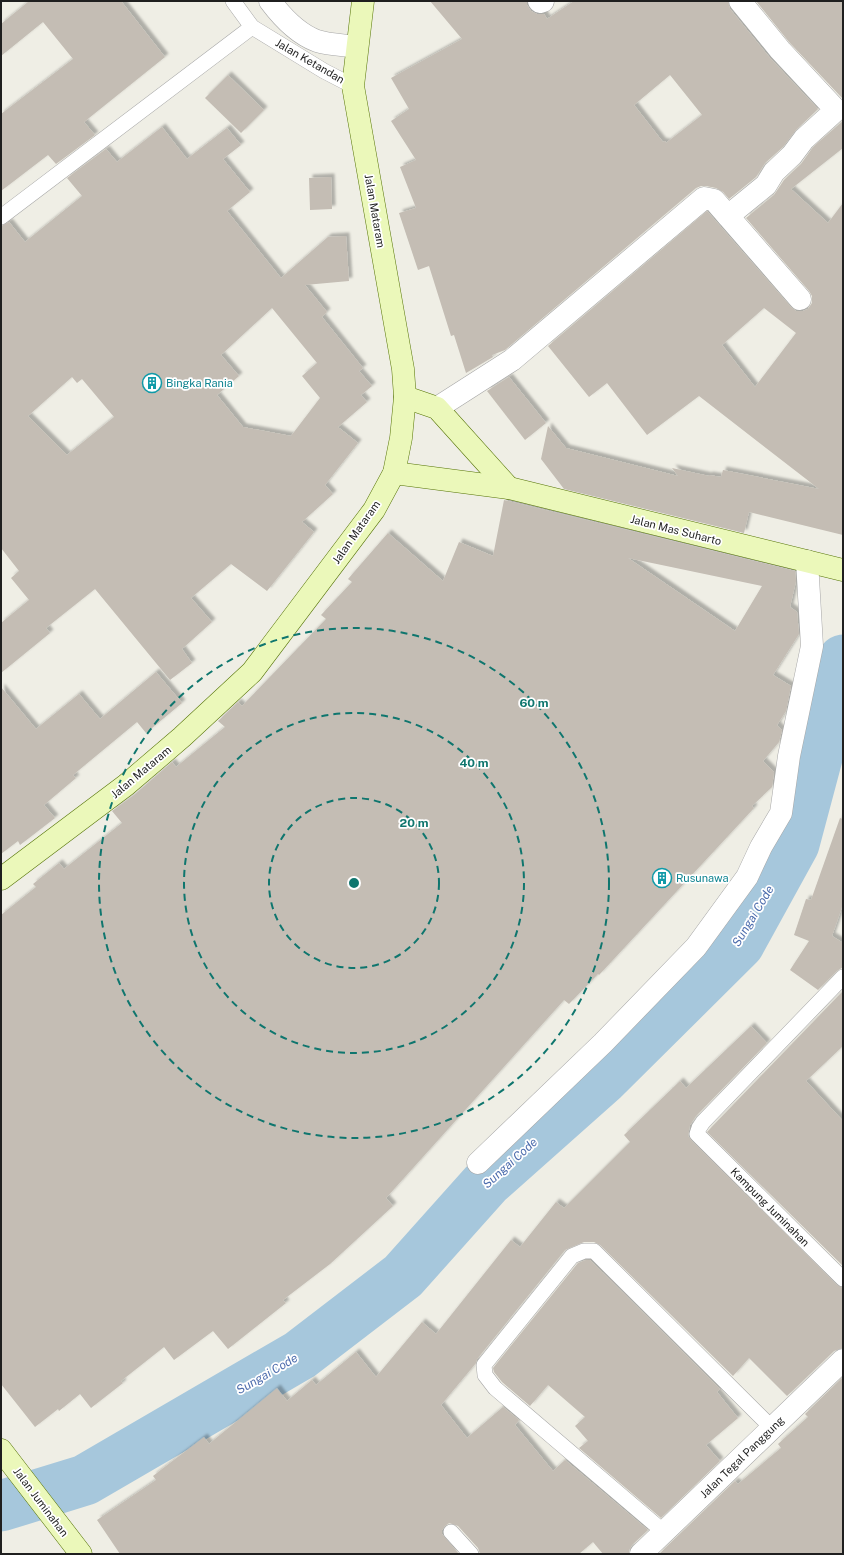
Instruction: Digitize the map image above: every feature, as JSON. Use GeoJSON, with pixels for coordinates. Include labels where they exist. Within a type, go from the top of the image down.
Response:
{"type":"FeatureCollection","features":[{"type":"Feature","properties":{"kind":"main road","name":"Jalan Mataram"},"geometry":{"type":"LineString","coordinates":[[1,879],[126,785],[182,737],[252,672],[374,510],[394,473],[401,438],[405,397],[403,369],[353,86],[363,1]]}},
{"type":"Feature","properties":{"kind":"main road"},"geometry":{"type":"LineString","coordinates":[[405,397],[437,408],[509,488]]}},
{"type":"Feature","properties":{"kind":"main road","name":"Jalan Mas Suharto"},"geometry":{"type":"LineString","coordinates":[[394,473],[509,488],[824,565]]}},
{"type":"Feature","properties":{"kind":"main road","name":"Jalan Juminahan"},"geometry":{"type":"LineString","coordinates":[[1,1450],[80,1554]]}},
{"type":"Feature","properties":{"kind":"street"},"geometry":{"type":"LineString","coordinates":[[270,1],[289,22],[304,34],[318,41],[357,47]]}},
{"type":"Feature","properties":{"kind":"street"},"geometry":{"type":"LineString","coordinates":[[539,1],[543,1]]}},
{"type":"Feature","properties":{"kind":"street"},"geometry":{"type":"LineString","coordinates":[[728,216],[766,185],[774,172],[792,155],[804,139],[836,110],[780,50],[740,1]]}},
{"type":"Feature","properties":{"kind":"street"},"geometry":{"type":"LineString","coordinates":[[437,408],[512,360],[704,198],[714,200],[800,299]]}},
{"type":"Feature","properties":{"kind":"street"},"geometry":{"type":"LineString","coordinates":[[478,1162],[603,1043],[696,947],[747,877],[761,847],[781,813],[789,756],[812,646],[824,565]]}},
{"type":"Feature","properties":{"kind":"street","name":"Jalan Tegal Panggung"},"geometry":{"type":"LineString","coordinates":[[642,1554],[843,1360]]}},
{"type":"Feature","properties":{"kind":"lane"},"geometry":{"type":"LineString","coordinates":[[1,217],[252,27],[233,1]]}},
{"type":"Feature","properties":{"kind":"lane","name":"Jalan Ketandan"},"geometry":{"type":"LineString","coordinates":[[252,27],[324,71],[353,86]]}},
{"type":"Feature","properties":{"kind":"lane","name":"Kampung Juminahan"},"geometry":{"type":"LineString","coordinates":[[843,977],[703,1122],[698,1128],[697,1134],[843,1279]]}},
{"type":"Feature","properties":{"kind":"lane"},"geometry":{"type":"LineString","coordinates":[[664,1532],[495,1388],[485,1375],[484,1365],[572,1256],[584,1251],[594,1251],[772,1428]]}},
{"type":"Feature","properties":{"kind":"lane"},"geometry":{"type":"LineString","coordinates":[[451,1532],[471,1554]]}},
{"type":"Feature","properties":{"kind":"building"},"geometry":{"type":"Polygon","coordinates":[[[27,1],[121,1],[165,57],[84,122],[95,135],[56,164],[48,155],[1,191],[1,114],[73,59],[43,22],[1,56],[1,24],[28,2],[27,1]]]}},
{"type":"Feature","properties":{"kind":"building"},"geometry":{"type":"Polygon","coordinates":[[[430,1],[527,1],[527,5],[531,11],[537,14],[544,14],[547,19],[574,1],[728,1],[730,9],[770,58],[818,109],[796,130],[783,147],[765,163],[756,177],[729,199],[723,192],[716,188],[701,186],[696,188],[505,350],[492,355],[493,357],[466,373],[454,335],[451,336],[429,266],[418,270],[399,213],[416,208],[400,167],[416,160],[391,121],[409,109],[391,78],[462,39],[430,1]],[[670,75],[634,105],[663,142],[665,141],[666,143],[702,115],[670,75]]]}},
{"type":"Feature","properties":{"kind":"building"},"geometry":{"type":"Polygon","coordinates":[[[756,1],[843,1],[843,99],[789,42],[756,1]]]}},
{"type":"Feature","properties":{"kind":"building"},"geometry":{"type":"Polygon","coordinates":[[[228,75],[264,110],[241,133],[205,98],[228,75]]]}},
{"type":"Feature","properties":{"kind":"building"},"geometry":{"type":"Polygon","coordinates":[[[843,121],[843,148],[791,189],[828,223],[843,203],[843,535],[749,512],[744,533],[564,489],[541,459],[548,426],[566,448],[678,476],[672,468],[721,477],[723,470],[819,489],[699,396],[647,435],[607,383],[589,397],[548,346],[707,211],[791,307],[796,311],[808,309],[812,303],[812,296],[809,291],[746,218],[774,195],[784,180],[801,164],[813,147],[843,121]],[[764,308],[722,345],[755,387],[796,333],[764,308]]]}},
{"type":"Feature","properties":{"kind":"building"},"geometry":{"type":"Polygon","coordinates":[[[162,127],[187,159],[227,128],[241,145],[223,159],[250,192],[227,211],[281,278],[328,237],[346,236],[349,281],[305,285],[327,312],[322,317],[363,368],[359,371],[372,386],[361,395],[367,402],[338,427],[358,443],[325,485],[333,494],[302,522],[314,532],[267,591],[231,564],[191,598],[212,622],[182,649],[192,663],[170,680],[95,589],[46,628],[50,633],[1,673],[1,623],[29,600],[11,578],[19,571],[1,548],[1,226],[9,222],[25,242],[82,196],[67,178],[106,149],[117,162],[162,127]],[[272,308],[221,355],[239,376],[217,395],[243,427],[291,436],[320,398],[302,376],[317,363],[272,308]],[[72,377],[28,416],[67,455],[114,417],[82,379],[77,383],[72,377]]]}},
{"type":"Feature","properties":{"kind":"building"},"geometry":{"type":"Polygon","coordinates":[[[331,177],[332,209],[310,210],[309,178],[331,177]]]}},
{"type":"Feature","properties":{"kind":"building"},"geometry":{"type":"Polygon","coordinates":[[[509,377],[546,423],[525,440],[487,391],[509,377]]]}},
{"type":"Feature","properties":{"kind":"building"},"geometry":{"type":"Polygon","coordinates":[[[504,500],[795,571],[796,581],[790,607],[797,612],[799,634],[773,675],[791,686],[786,711],[777,725],[782,730],[779,742],[763,761],[774,772],[772,787],[752,806],[754,808],[599,975],[598,974],[569,1004],[564,1000],[386,1198],[393,1206],[330,1264],[283,1300],[286,1303],[228,1349],[213,1331],[174,1360],[164,1347],[121,1381],[123,1383],[91,1408],[80,1394],[59,1411],[58,1409],[35,1427],[1,1384],[1,915],[36,887],[33,884],[59,863],[64,869],[122,823],[112,811],[134,795],[172,762],[176,767],[225,727],[218,721],[238,702],[242,706],[326,619],[321,615],[352,582],[348,579],[388,533],[443,581],[459,542],[493,556],[504,500]],[[628,558],[735,631],[762,586],[628,558]]]}},
{"type":"Feature","properties":{"kind":"building"},"geometry":{"type":"Polygon","coordinates":[[[156,672],[182,703],[146,733],[137,722],[73,775],[76,778],[44,805],[55,818],[20,845],[18,841],[1,854],[1,687],[36,729],[79,694],[100,719],[156,672]]]}},
{"type":"Feature","properties":{"kind":"building"},"geometry":{"type":"Polygon","coordinates":[[[840,818],[843,819],[843,904],[832,936],[843,943],[843,967],[818,990],[790,970],[809,941],[794,935],[806,899],[811,900],[840,818]]]}},
{"type":"Feature","properties":{"kind":"building"},"geometry":{"type":"Polygon","coordinates":[[[843,991],[843,1046],[806,1081],[843,1121],[843,1266],[707,1132],[843,991]]]}},
{"type":"Feature","properties":{"kind":"building"},"geometry":{"type":"Polygon","coordinates":[[[751,1026],[767,1043],[696,1116],[690,1125],[688,1136],[837,1285],[843,1288],[843,1348],[834,1351],[787,1396],[749,1358],[733,1376],[600,1245],[594,1242],[584,1242],[565,1250],[441,1405],[467,1438],[503,1407],[519,1420],[515,1425],[553,1471],[565,1460],[648,1530],[632,1545],[629,1550],[629,1554],[603,1554],[593,1542],[579,1554],[480,1554],[478,1548],[458,1526],[449,1523],[442,1530],[442,1534],[459,1554],[120,1554],[97,1520],[156,1480],[153,1476],[204,1437],[209,1444],[277,1388],[287,1401],[312,1380],[316,1385],[356,1352],[376,1377],[422,1322],[436,1334],[511,1240],[520,1247],[556,1202],[564,1208],[630,1142],[624,1135],[680,1081],[686,1088],[751,1026]]]}},
{"type":"Feature","properties":{"kind":"building"},"geometry":{"type":"Polygon","coordinates":[[[590,1260],[720,1389],[717,1392],[738,1418],[706,1445],[720,1461],[661,1518],[579,1448],[588,1441],[575,1426],[585,1417],[548,1385],[530,1406],[502,1382],[494,1372],[493,1368],[578,1263],[590,1260]]]}},
{"type":"Feature","properties":{"kind":"building"},"geometry":{"type":"Polygon","coordinates":[[[843,1377],[843,1554],[659,1554],[735,1481],[738,1484],[781,1448],[778,1444],[808,1417],[805,1414],[843,1377]]]}},
{"type":"Feature","properties":{"kind":"waterway","name":"Sungai Code"},"geometry":{"type":"LineString","coordinates":[[1,1506],[85,1480],[300,1355],[403,1276],[487,1182],[603,1079],[739,944],[794,844],[843,660]]}},
{"type":"Feature","properties":{"kind":"place","name":"Bingka Rania"},"geometry":{"type":"Point","coordinates":[152,383]}},
{"type":"Feature","properties":{"kind":"place","name":"Rusunawa"},"geometry":{"type":"Point","coordinates":[662,878]}}]}
